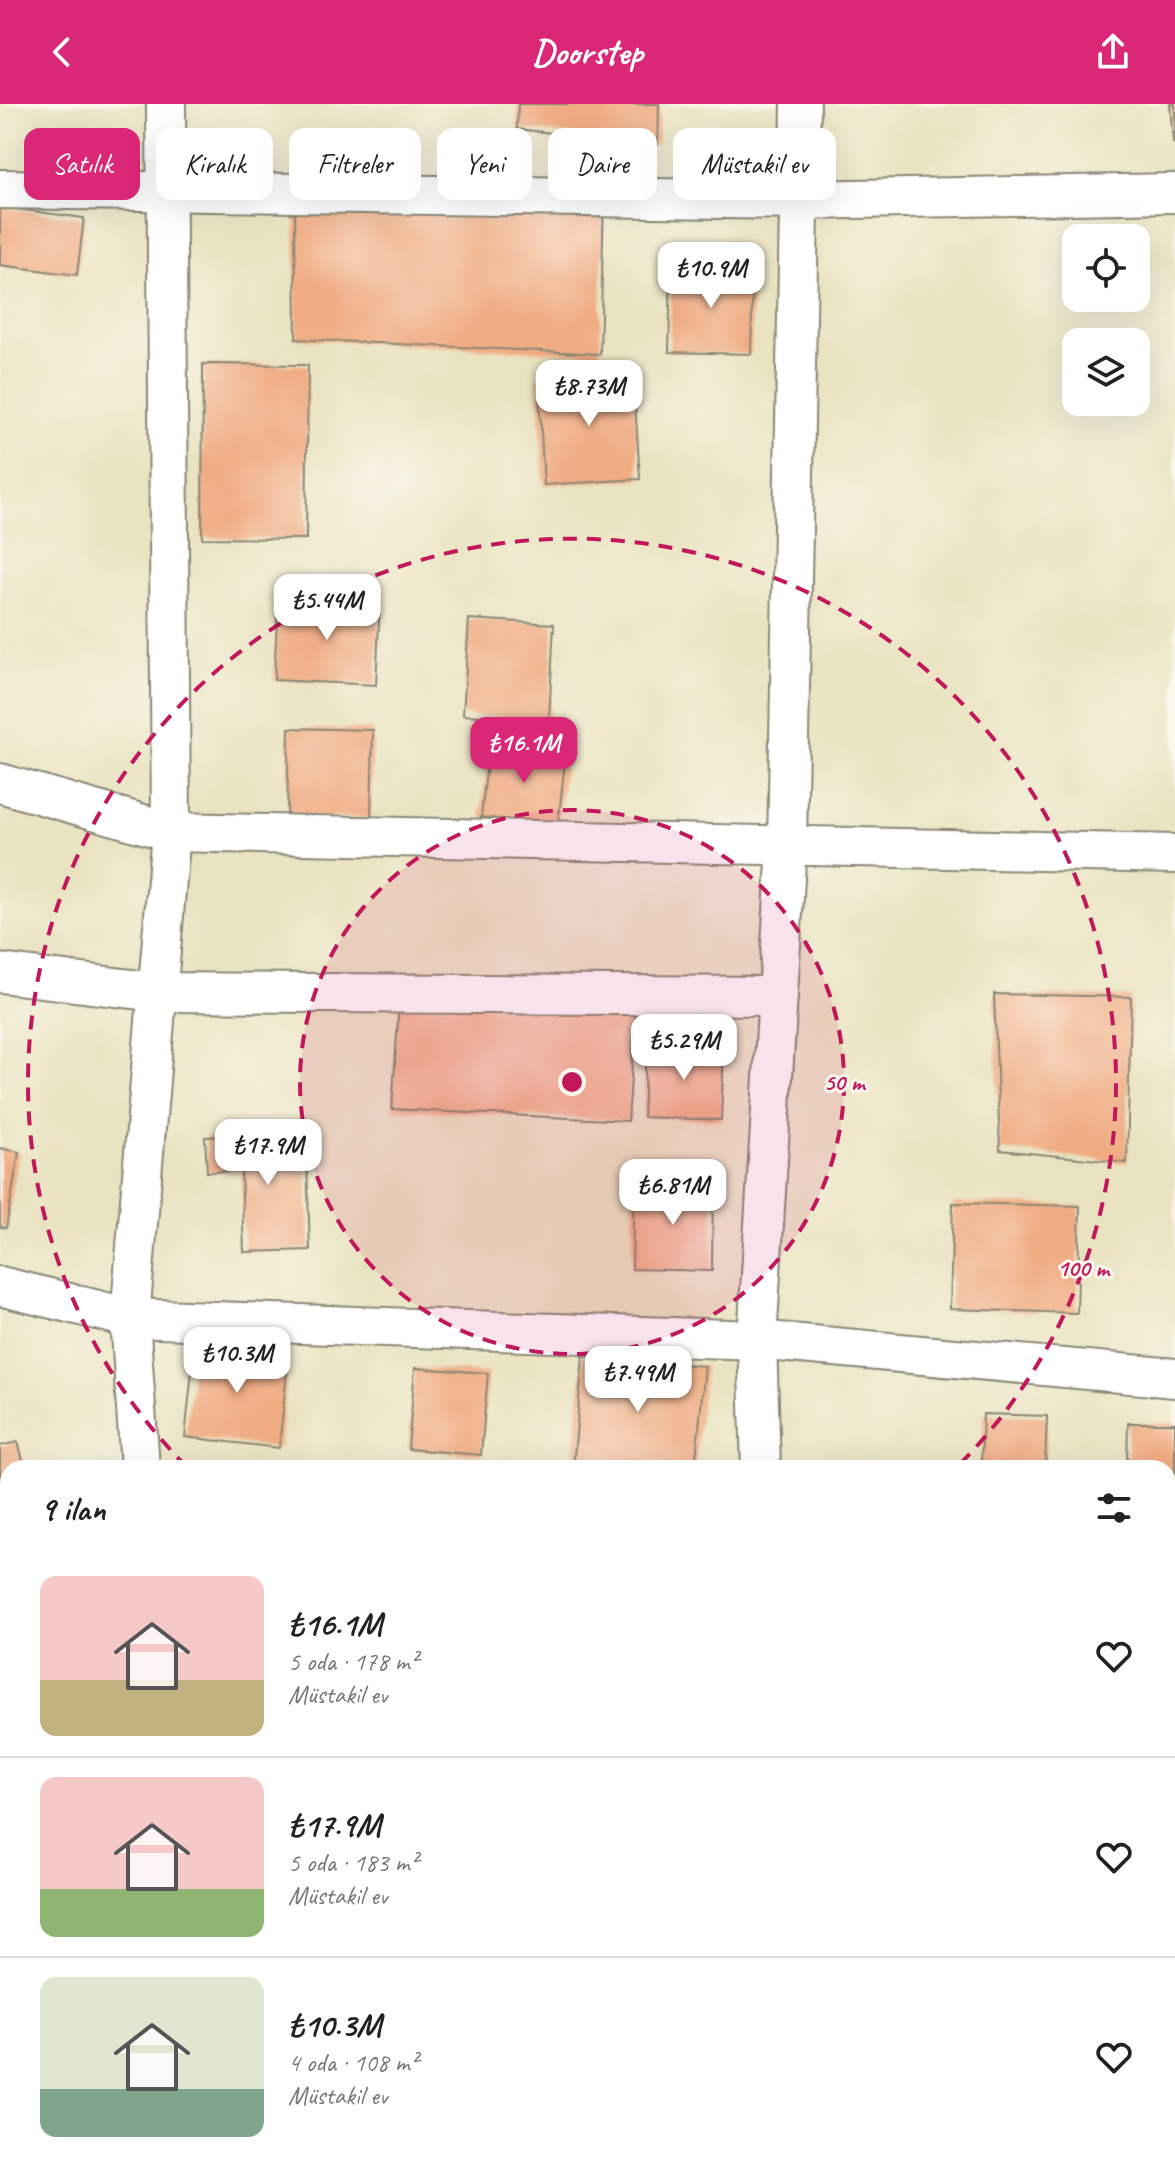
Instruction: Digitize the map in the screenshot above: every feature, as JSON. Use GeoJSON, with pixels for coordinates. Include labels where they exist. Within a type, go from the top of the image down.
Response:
{"type":"FeatureCollection","features":[{"type":"Feature","properties":{"kind":"street"},"geometry":{"type":"LineString","coordinates":[[166,104],[166,128]]}},
{"type":"Feature","properties":{"kind":"street"},"geometry":{"type":"LineString","coordinates":[[801,104],[801,128]]}},
{"type":"Feature","properties":{"kind":"street"},"geometry":{"type":"LineString","coordinates":[[0,189],[156,194]]}},
{"type":"Feature","properties":{"kind":"street"},"geometry":{"type":"LineString","coordinates":[[836,199],[1175,193]]}},
{"type":"Feature","properties":{"kind":"street"},"geometry":{"type":"LineString","coordinates":[[273,195],[673,199]]}},
{"type":"Feature","properties":{"kind":"street"},"geometry":{"type":"LineString","coordinates":[[139,1460],[130,1318],[171,832],[167,200]]}},
{"type":"Feature","properties":{"kind":"street"},"geometry":{"type":"LineString","coordinates":[[761,1460],[757,1340],[787,846],[800,200]]}},
{"type":"Feature","properties":{"kind":"street"},"geometry":{"type":"LineString","coordinates":[[0,783],[171,832],[1175,854]]}},
{"type":"Feature","properties":{"kind":"street"},"geometry":{"type":"LineString","coordinates":[[0,973],[157,992],[778,996]]}},
{"type":"Feature","properties":{"kind":"street"},"geometry":{"type":"LineString","coordinates":[[0,1286],[130,1318],[757,1340],[1175,1378]]}},
{"type":"Feature","properties":{"kind":"building"},"geometry":{"type":"Polygon","coordinates":[[[518,104],[659,104],[658,145],[657,128],[548,128],[548,133],[517,128],[518,104]]]}},
{"type":"Feature","properties":{"kind":"building"},"geometry":{"type":"Polygon","coordinates":[[[1170,104],[1175,104],[1175,143],[1173,143],[1170,104]]]}},
{"type":"Feature","properties":{"kind":"building"},"geometry":{"type":"Polygon","coordinates":[[[604,200],[600,354],[296,339],[295,212],[604,200]]]}},
{"type":"Feature","properties":{"kind":"building"},"geometry":{"type":"Polygon","coordinates":[[[0,207],[84,218],[77,275],[0,265],[0,207]]]}},
{"type":"Feature","properties":{"kind":"building"},"geometry":{"type":"Polygon","coordinates":[[[671,265],[753,267],[751,354],[669,352],[671,265]]]}},
{"type":"Feature","properties":{"kind":"building"},"geometry":{"type":"Polygon","coordinates":[[[203,364],[308,365],[306,539],[202,538],[203,364]]]}},
{"type":"Feature","properties":{"kind":"building"},"geometry":{"type":"Polygon","coordinates":[[[633,371],[640,479],[544,485],[538,377],[633,371]]]}},
{"type":"Feature","properties":{"kind":"building"},"geometry":{"type":"Polygon","coordinates":[[[278,598],[380,603],[376,685],[274,680],[278,598]]]}},
{"type":"Feature","properties":{"kind":"building"},"geometry":{"type":"Polygon","coordinates":[[[469,619],[554,624],[549,720],[463,715],[469,619]]]}},
{"type":"Feature","properties":{"kind":"building"},"geometry":{"type":"Polygon","coordinates":[[[289,728],[373,730],[371,818],[287,817],[289,728]]]}},
{"type":"Feature","properties":{"kind":"building"},"geometry":{"type":"Polygon","coordinates":[[[489,745],[566,752],[558,825],[481,817],[489,745]]]}},
{"type":"Feature","properties":{"kind":"building"},"geometry":{"type":"Polygon","coordinates":[[[994,994],[1131,997],[1127,1163],[1000,1150],[994,994]]]}},
{"type":"Feature","properties":{"kind":"building"},"geometry":{"type":"Polygon","coordinates":[[[399,1005],[636,1005],[628,1121],[392,1109],[399,1005]]]}},
{"type":"Feature","properties":{"kind":"building"},"geometry":{"type":"Polygon","coordinates":[[[646,1044],[724,1046],[721,1120],[643,1117],[646,1044]]]}},
{"type":"Feature","properties":{"kind":"building"},"geometry":{"type":"Polygon","coordinates":[[[306,1133],[310,1250],[244,1252],[241,1171],[207,1172],[205,1137],[306,1133]]]}},
{"type":"Feature","properties":{"kind":"building"},"geometry":{"type":"Polygon","coordinates":[[[0,1148],[19,1152],[6,1228],[0,1227],[0,1148]]]}},
{"type":"Feature","properties":{"kind":"building"},"geometry":{"type":"Polygon","coordinates":[[[634,1184],[713,1185],[712,1271],[632,1269],[634,1184]]]}},
{"type":"Feature","properties":{"kind":"building"},"geometry":{"type":"Polygon","coordinates":[[[953,1203],[1080,1206],[1077,1313],[950,1309],[953,1203]]]}},
{"type":"Feature","properties":{"kind":"building"},"geometry":{"type":"Polygon","coordinates":[[[195,1343],[289,1353],[279,1448],[185,1437],[195,1343]]]}},
{"type":"Feature","properties":{"kind":"building"},"geometry":{"type":"Polygon","coordinates":[[[583,1356],[705,1366],[696,1460],[574,1460],[583,1356]]]}},
{"type":"Feature","properties":{"kind":"building"},"geometry":{"type":"Polygon","coordinates":[[[415,1368],[488,1373],[481,1455],[408,1449],[415,1368]]]}},
{"type":"Feature","properties":{"kind":"building"},"geometry":{"type":"Polygon","coordinates":[[[983,1414],[1047,1416],[1045,1460],[981,1460],[983,1414]]]}},
{"type":"Feature","properties":{"kind":"building"},"geometry":{"type":"Polygon","coordinates":[[[1128,1423],[1175,1423],[1175,1460],[1127,1460],[1128,1423]]]}},
{"type":"Feature","properties":{"kind":"building"},"geometry":{"type":"Polygon","coordinates":[[[18,1442],[23,1460],[0,1460],[0,1446],[18,1442]]]}}]}
